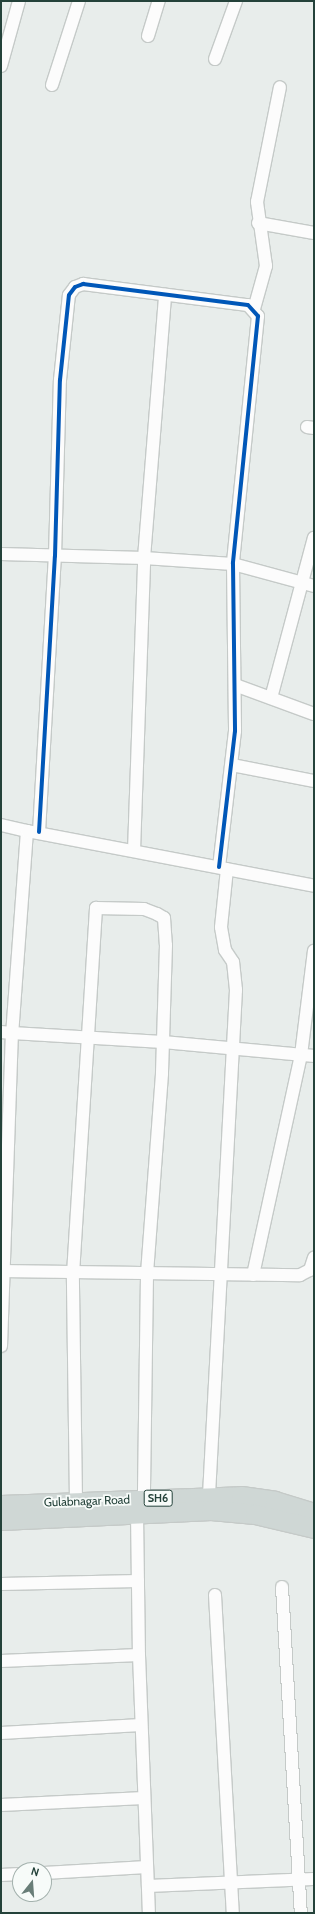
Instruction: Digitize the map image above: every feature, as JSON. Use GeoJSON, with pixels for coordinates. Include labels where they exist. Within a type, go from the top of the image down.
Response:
{"type":"FeatureCollection","features":[{"type":"Feature","properties":{"kind":"main road","name":"Gulabnagar Road"},"geometry":{"type":"LineString","coordinates":[[1,1520],[141,1506],[209,1495],[241,1496],[275,1501],[314,1513]]}},
{"type":"Feature","properties":{"kind":"main road","name":"Gulabnagar Road"},"geometry":{"type":"LineString","coordinates":[[1,1505],[76,1501],[211,1510],[255,1514],[314,1528]]}},
{"type":"Feature","properties":{"kind":"street"},"geometry":{"type":"LineString","coordinates":[[1,66],[19,1]]}},
{"type":"Feature","properties":{"kind":"street"},"geometry":{"type":"LineString","coordinates":[[52,85],[79,1]]}},
{"type":"Feature","properties":{"kind":"street"},"geometry":{"type":"LineString","coordinates":[[148,36],[159,1]]}},
{"type":"Feature","properties":{"kind":"street"},"geometry":{"type":"LineString","coordinates":[[215,59],[236,1]]}},
{"type":"Feature","properties":{"kind":"street"},"geometry":{"type":"LineString","coordinates":[[254,309],[266,266],[266,252],[258,223],[257,202],[280,88]]}},
{"type":"Feature","properties":{"kind":"street"},"geometry":{"type":"LineString","coordinates":[[258,223],[314,233]]}},
{"type":"Feature","properties":{"kind":"street"},"geometry":{"type":"LineString","coordinates":[[1,1346],[6,1033],[33,831],[54,556],[60,380],[69,295],[75,288],[83,284],[248,305],[254,309],[258,316],[233,564],[235,685],[232,765],[223,868],[221,927],[225,950],[233,962],[235,971],[222,1275],[209,1495]]}},
{"type":"Feature","properties":{"kind":"street"},"geometry":{"type":"LineString","coordinates":[[134,851],[144,558],[165,295]]}},
{"type":"Feature","properties":{"kind":"street"},"geometry":{"type":"LineString","coordinates":[[271,698],[309,585],[314,538]]}},
{"type":"Feature","properties":{"kind":"street"},"geometry":{"type":"LineString","coordinates":[[1,554],[144,558],[233,564],[309,585]]}},
{"type":"Feature","properties":{"kind":"street"},"geometry":{"type":"LineString","coordinates":[[235,685],[314,714]]}},
{"type":"Feature","properties":{"kind":"street"},"geometry":{"type":"LineString","coordinates":[[232,765],[314,781]]}},
{"type":"Feature","properties":{"kind":"street"},"geometry":{"type":"LineString","coordinates":[[1,825],[314,886]]}},
{"type":"Feature","properties":{"kind":"street"},"geometry":{"type":"LineString","coordinates":[[76,1501],[73,1274],[96,908],[144,909],[164,918],[166,945],[163,1042],[148,1275],[138,1581],[139,1655],[149,1913]]}},
{"type":"Feature","properties":{"kind":"street"},"geometry":{"type":"LineString","coordinates":[[253,1275],[301,1055],[314,951]]}},
{"type":"Feature","properties":{"kind":"street"},"geometry":{"type":"LineString","coordinates":[[6,1033],[163,1042],[232,1051],[314,1056]]}},
{"type":"Feature","properties":{"kind":"street"},"geometry":{"type":"LineString","coordinates":[[2,1272],[148,1275],[304,1274],[310,1270],[314,1258]]}},
{"type":"Feature","properties":{"kind":"street"},"geometry":{"type":"LineString","coordinates":[[1,1584],[138,1581]]}},
{"type":"Feature","properties":{"kind":"street"},"geometry":{"type":"LineString","coordinates":[[282,1587],[301,1913]]}},
{"type":"Feature","properties":{"kind":"street"},"geometry":{"type":"LineString","coordinates":[[215,1595],[233,1913]]}},
{"type":"Feature","properties":{"kind":"street"},"geometry":{"type":"LineString","coordinates":[[1,1660],[139,1655]]}},
{"type":"Feature","properties":{"kind":"street"},"geometry":{"type":"LineString","coordinates":[[1,1733],[142,1725]]}},
{"type":"Feature","properties":{"kind":"street"},"geometry":{"type":"LineString","coordinates":[[1,1805],[144,1798]]}},
{"type":"Feature","properties":{"kind":"street"},"geometry":{"type":"LineString","coordinates":[[52,1872],[147,1866]]}},
{"type":"Feature","properties":{"kind":"street"},"geometry":{"type":"LineString","coordinates":[[1,1875],[12,1874]]}},
{"type":"Feature","properties":{"kind":"street"},"geometry":{"type":"LineString","coordinates":[[148,1886],[314,1879]]}},
{"type":"Feature","properties":{"kind":"cycle path"},"geometry":{"type":"LineString","coordinates":[[39,832],[55,556],[60,380],[69,295],[75,287],[83,284],[248,305],[258,316],[233,564],[235,731],[219,867]]}}]}
